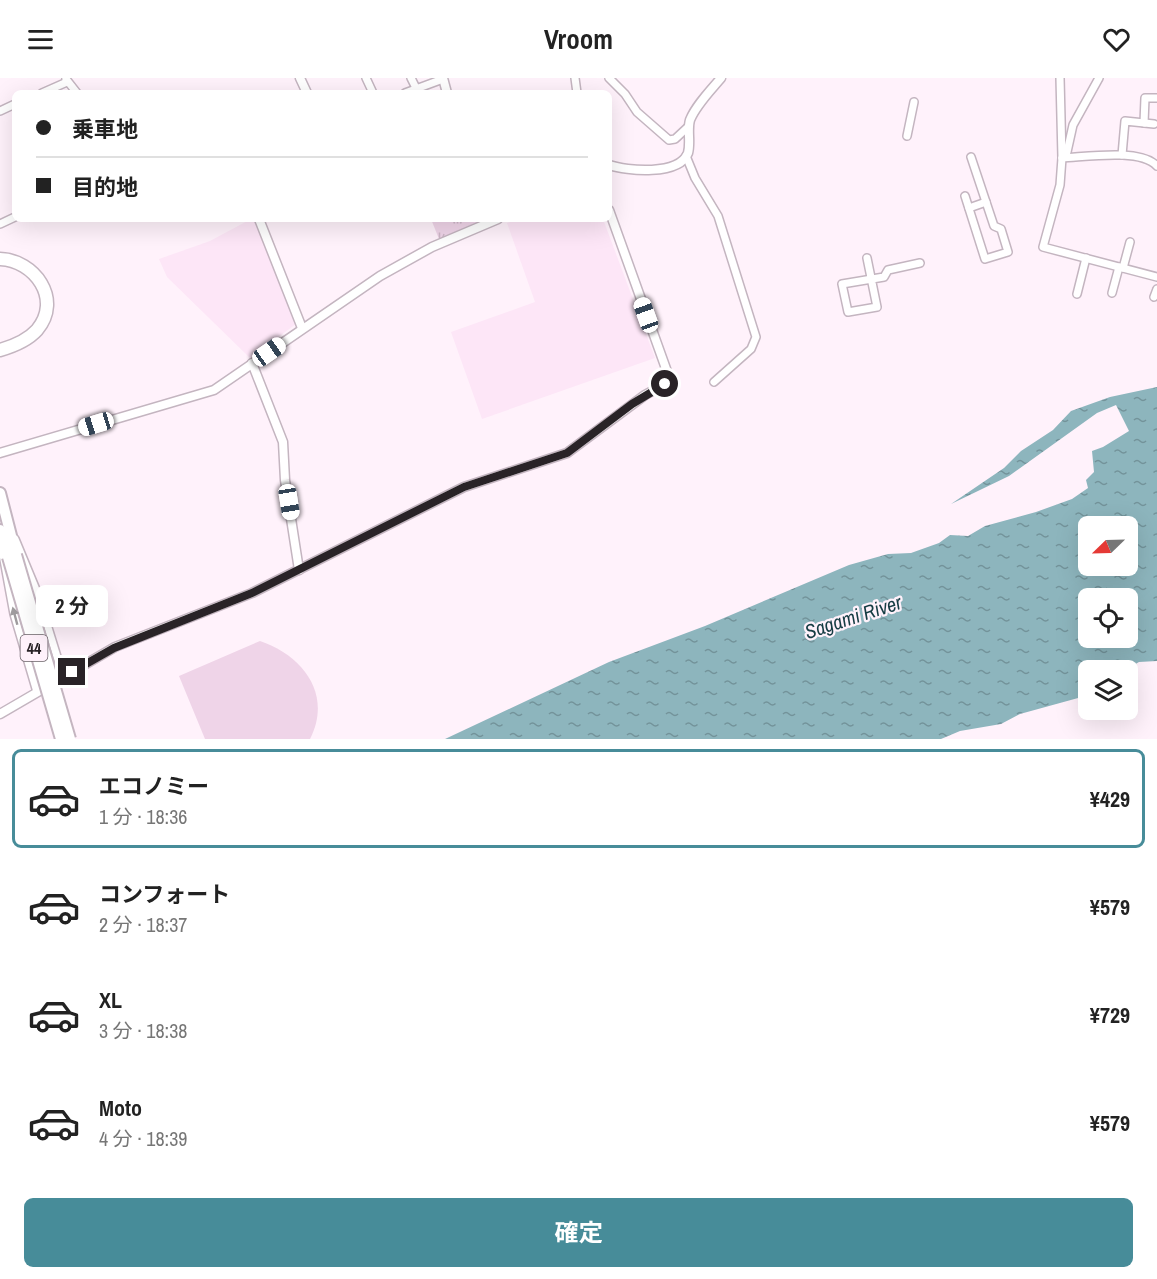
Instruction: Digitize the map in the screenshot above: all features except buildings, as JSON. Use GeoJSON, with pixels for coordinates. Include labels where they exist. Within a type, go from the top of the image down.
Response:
{"type":"FeatureCollection","features":[{"type":"Feature","properties":{"kind":"highway"},"geometry":{"type":"LineString","coordinates":[[0,259],[22,263],[34,273],[43,287],[46,305],[43,320],[36,330],[21,342],[0,350]]}},
{"type":"Feature","properties":{"kind":"highway"},"geometry":{"type":"LineString","coordinates":[[0,266],[12,267],[27,275],[36,287],[40,303],[36,320],[30,327],[18,336],[0,344]]}},
{"type":"Feature","properties":{"kind":"main road","name":"44"},"geometry":{"type":"LineString","coordinates":[[0,493],[3,531],[70,739]]}},
{"type":"Feature","properties":{"kind":"main road","name":"44"},"geometry":{"type":"LineString","coordinates":[[12,556],[61,739]]}},
{"type":"Feature","properties":{"kind":"street"},"geometry":{"type":"LineString","coordinates":[[411,78],[416,88]]}},
{"type":"Feature","properties":{"kind":"street"},"geometry":{"type":"LineString","coordinates":[[609,78],[625,94],[637,112],[669,140],[675,139],[689,126]]}},
{"type":"Feature","properties":{"kind":"street"},"geometry":{"type":"LineString","coordinates":[[714,382],[751,349],[756,337],[724,233],[712,204],[694,178],[686,156],[689,126],[693,114],[721,78]]}},
{"type":"Feature","properties":{"kind":"street"},"geometry":{"type":"LineString","coordinates":[[1060,78],[1062,158],[1060,185],[1043,247],[1157,277]]}},
{"type":"Feature","properties":{"kind":"street"},"geometry":{"type":"LineString","coordinates":[[1062,158],[1067,152],[1073,125],[1099,78]]}},
{"type":"Feature","properties":{"kind":"street"},"geometry":{"type":"LineString","coordinates":[[412,90],[443,79]]}},
{"type":"Feature","properties":{"kind":"street"},"geometry":{"type":"LineString","coordinates":[[48,90],[66,80]]}},
{"type":"Feature","properties":{"kind":"street"},"geometry":{"type":"LineString","coordinates":[[1144,123],[1145,98],[1157,98]]}},
{"type":"Feature","properties":{"kind":"street"},"geometry":{"type":"LineString","coordinates":[[907,136],[914,102]]}},
{"type":"Feature","properties":{"kind":"street"},"geometry":{"type":"LineString","coordinates":[[1122,155],[1125,121],[1154,124]]}},
{"type":"Feature","properties":{"kind":"street"},"geometry":{"type":"LineString","coordinates":[[1062,158],[1122,155],[1148,159],[1157,166]]}},
{"type":"Feature","properties":{"kind":"street"},"geometry":{"type":"LineString","coordinates":[[612,165],[664,169],[686,156]]}},
{"type":"Feature","properties":{"kind":"street"},"geometry":{"type":"LineString","coordinates":[[965,196],[986,259],[1008,252],[1001,229],[994,226],[971,157]]}},
{"type":"Feature","properties":{"kind":"street"},"geometry":{"type":"LineString","coordinates":[[969,208],[986,202]]}},
{"type":"Feature","properties":{"kind":"street"},"geometry":{"type":"LineString","coordinates":[[0,714],[114,648],[198,616],[299,570],[464,487],[567,453],[668,381],[612,219]]}},
{"type":"Feature","properties":{"kind":"street"},"geometry":{"type":"LineString","coordinates":[[260,222],[302,328]]}},
{"type":"Feature","properties":{"kind":"street"},"geometry":{"type":"LineString","coordinates":[[0,453],[214,390],[302,328],[404,262],[490,222]]}},
{"type":"Feature","properties":{"kind":"street"},"geometry":{"type":"LineString","coordinates":[[1113,293],[1130,242]]}},
{"type":"Feature","properties":{"kind":"street"},"geometry":{"type":"LineString","coordinates":[[867,258],[872,279],[877,307],[848,312],[842,284],[872,279],[884,277],[888,270],[920,263]]}},
{"type":"Feature","properties":{"kind":"street"},"geometry":{"type":"LineString","coordinates":[[1077,294],[1086,258]]}},
{"type":"Feature","properties":{"kind":"street"},"geometry":{"type":"LineString","coordinates":[[1154,297],[1157,289]]}},
{"type":"Feature","properties":{"kind":"street"},"geometry":{"type":"LineString","coordinates":[[252,363],[283,442],[285,480],[299,570]]}},
{"type":"Feature","properties":{"kind":"street"},"geometry":{"type":"LineString","coordinates":[[3,531],[23,553],[63,676]]}},
{"type":"Feature","properties":{"kind":"street"},"geometry":{"type":"LineString","coordinates":[[3,531],[14,614],[37,692]]}},
{"type":"Feature","properties":{"kind":"shaded area"},"geometry":{"type":"Polygon","coordinates":[[[245,222],[255,222],[296,324],[250,358],[167,277],[159,259],[210,241],[245,222]]]}},
{"type":"Feature","properties":{"kind":"shaded area"},"geometry":{"type":"Polygon","coordinates":[[[604,222],[655,358],[482,419],[451,332],[535,302],[507,223],[604,222]]]}},
{"type":"Feature","properties":{"kind":"green space"},"geometry":{"type":"Polygon","coordinates":[[[432,222],[478,222],[439,239],[432,222]]]}},
{"type":"Feature","properties":{"kind":"green space"},"geometry":{"type":"Polygon","coordinates":[[[260,641],[289,656],[309,678],[318,707],[310,739],[205,739],[179,676],[260,641]]]}},
{"type":"Feature","properties":{"kind":"water","name":"Sagami River"},"geometry":{"type":"Polygon","coordinates":[[[1157,387],[1157,661],[1138,663],[1138,660],[1078,660],[1078,698],[1020,714],[1001,724],[960,731],[941,739],[445,739],[609,662],[705,626],[849,565],[888,554],[911,553],[939,543],[950,535],[968,536],[985,526],[1072,499],[1088,488],[1086,480],[1094,472],[1092,451],[1129,431],[1116,405],[1097,413],[1009,476],[951,504],[1004,468],[1021,451],[1053,430],[1071,411],[1110,397],[1157,387]]]}},
{"type":"Feature","properties":{"kind":"route"},"geometry":{"type":"LineString","coordinates":[[72,672],[114,648],[252,593],[464,487],[523,470],[567,453],[632,404],[665,384]]}}]}
